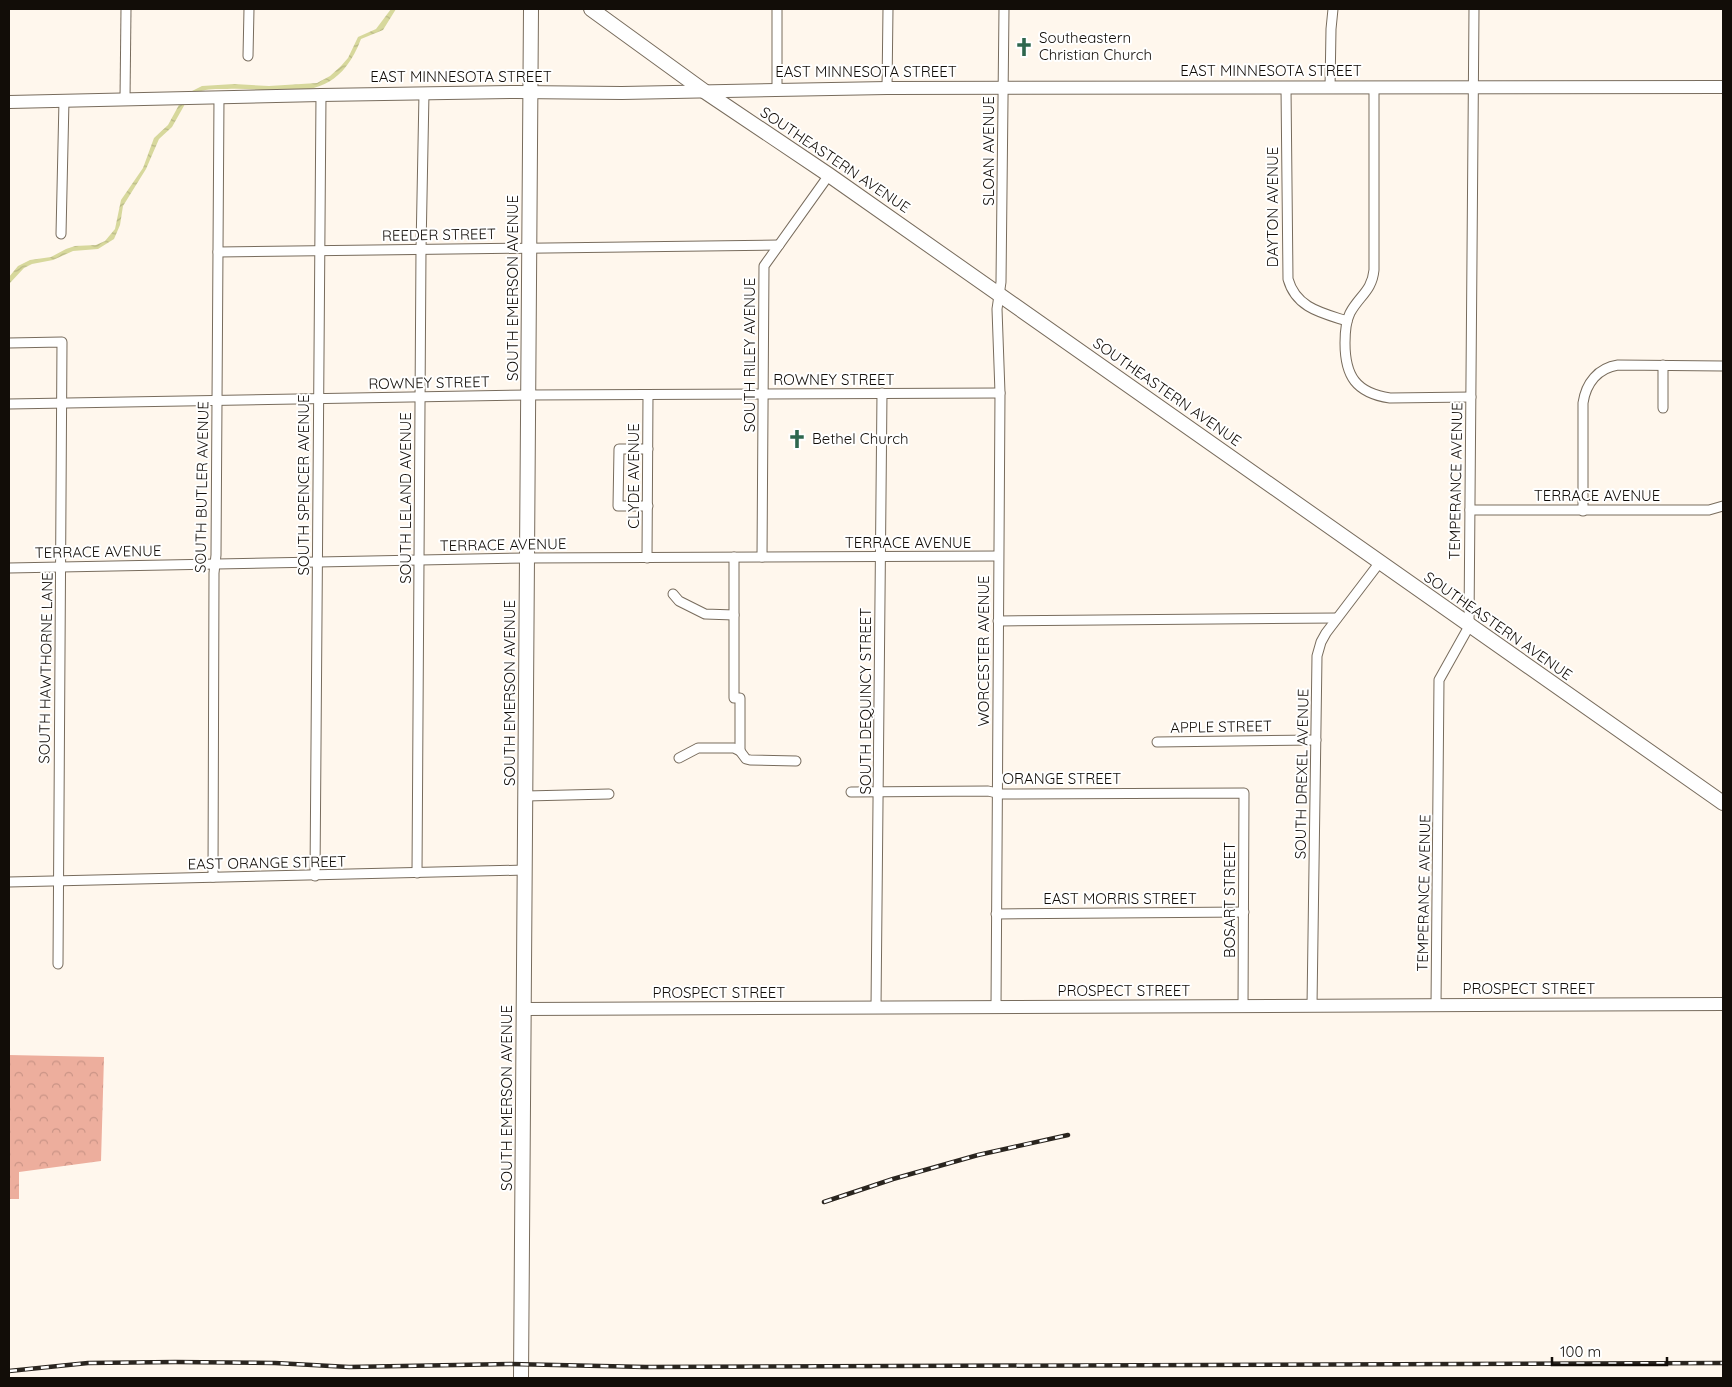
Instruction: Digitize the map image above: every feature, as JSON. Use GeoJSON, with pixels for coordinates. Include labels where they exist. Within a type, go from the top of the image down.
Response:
{"type":"FeatureCollection","features":[{"type":"Feature","properties":{"kind":"main road","name":"SOUTH EMERSON AVENUE"},"geometry":{"type":"LineString","coordinates":[[521,1378],[531,9]]}},
{"type":"Feature","properties":{"kind":"main road","name":"SOUTHEASTERN AVENUE"},"geometry":{"type":"LineString","coordinates":[[592,9],[704,92],[829,175],[1723,803]]}},
{"type":"Feature","properties":{"kind":"street"},"geometry":{"type":"LineString","coordinates":[[126,9],[126,99]]}},
{"type":"Feature","properties":{"kind":"street"},"geometry":{"type":"LineString","coordinates":[[248,56],[249,9]]}},
{"type":"Feature","properties":{"kind":"street"},"geometry":{"type":"LineString","coordinates":[[777,9],[777,89]]}},
{"type":"Feature","properties":{"kind":"street"},"geometry":{"type":"LineString","coordinates":[[887,88],[888,9]]}},
{"type":"Feature","properties":{"kind":"street","name":"SLOAN AVENUE"},"geometry":{"type":"LineString","coordinates":[[999,294],[1002,282],[1004,9]]}},
{"type":"Feature","properties":{"kind":"street"},"geometry":{"type":"LineString","coordinates":[[1330,88],[1333,9]]}},
{"type":"Feature","properties":{"kind":"street","name":"TEMPERANCE AVENUE"},"geometry":{"type":"LineString","coordinates":[[1436,1006],[1440,680],[1469,624],[1474,9]]}},
{"type":"Feature","properties":{"kind":"street","name":"EAST MINNESOTA STREET"},"geometry":{"type":"LineString","coordinates":[[9,102],[424,93],[704,92],[887,88],[1723,87]]}},
{"type":"Feature","properties":{"kind":"street","name":"DAYTON AVENUE"},"geometry":{"type":"LineString","coordinates":[[1286,88],[1287,272],[1289,283],[1294,293],[1306,306],[1347,321]]}},
{"type":"Feature","properties":{"kind":"street"},"geometry":{"type":"LineString","coordinates":[[1374,88],[1374,273],[1368,289],[1356,302],[1347,321],[1345,360],[1348,371],[1365,391],[1378,397],[1471,397]]}},
{"type":"Feature","properties":{"kind":"street","name":"SOUTH LELAND AVENUE"},"geometry":{"type":"LineString","coordinates":[[417,873],[421,249],[424,93]]}},
{"type":"Feature","properties":{"kind":"street","name":"SOUTH SPENCER AVENUE"},"geometry":{"type":"LineString","coordinates":[[315,876],[321,95]]}},
{"type":"Feature","properties":{"kind":"street","name":"SOUTH BUTLER AVENUE"},"geometry":{"type":"LineString","coordinates":[[213,877],[219,97]]}},
{"type":"Feature","properties":{"kind":"street"},"geometry":{"type":"LineString","coordinates":[[61,234],[64,100]]}},
{"type":"Feature","properties":{"kind":"street","name":"SOUTH RILEY AVENUE"},"geometry":{"type":"LineString","coordinates":[[762,557],[764,266],[829,175]]}},
{"type":"Feature","properties":{"kind":"street","name":"REEDER STREET"},"geometry":{"type":"LineString","coordinates":[[218,252],[779,245]]}},
{"type":"Feature","properties":{"kind":"street","name":"WORCESTER AVENUE"},"geometry":{"type":"LineString","coordinates":[[996,1008],[1000,393],[997,309],[999,294]]}},
{"type":"Feature","properties":{"kind":"street","name":"SOUTH HAWTHORNE LANE"},"geometry":{"type":"LineString","coordinates":[[9,343],[62,342],[58,964]]}},
{"type":"Feature","properties":{"kind":"street"},"geometry":{"type":"LineString","coordinates":[[1663,365],[1663,408]]}},
{"type":"Feature","properties":{"kind":"street"},"geometry":{"type":"LineString","coordinates":[[1583,511],[1583,403],[1586,390],[1592,379],[1602,370],[1615,366],[1723,366]]}},
{"type":"Feature","properties":{"kind":"street","name":"SOUTH DEQUINCY STREET"},"geometry":{"type":"LineString","coordinates":[[876,1008],[882,393]]}},
{"type":"Feature","properties":{"kind":"street","name":"ROWNEY STREET"},"geometry":{"type":"LineString","coordinates":[[9,404],[528,395],[1000,393]]}},
{"type":"Feature","properties":{"kind":"street","name":"CLYDE AVENUE"},"geometry":{"type":"LineString","coordinates":[[647,558],[648,395]]}},
{"type":"Feature","properties":{"kind":"street"},"geometry":{"type":"LineString","coordinates":[[648,449],[618,449],[618,506],[648,506]]}},
{"type":"Feature","properties":{"kind":"street","name":"TERRACE AVENUE"},"geometry":{"type":"LineString","coordinates":[[1470,510],[1709,510],[1723,506]]}},
{"type":"Feature","properties":{"kind":"street","name":"TERRACE AVENUE"},"geometry":{"type":"LineString","coordinates":[[9,568],[527,558],[998,556]]}},
{"type":"Feature","properties":{"kind":"street"},"geometry":{"type":"LineString","coordinates":[[734,557],[734,698],[740,698],[740,751]]}},
{"type":"Feature","properties":{"kind":"street","name":"SOUTH DREXEL AVENUE"},"geometry":{"type":"LineString","coordinates":[[1312,1006],[1318,653],[1324,636],[1380,562]]}},
{"type":"Feature","properties":{"kind":"street"},"geometry":{"type":"LineString","coordinates":[[675,600],[705,614],[734,615]]}},
{"type":"Feature","properties":{"kind":"street"},"geometry":{"type":"LineString","coordinates":[[998,621],[1337,618]]}},
{"type":"Feature","properties":{"kind":"street","name":"APPLE STREET"},"geometry":{"type":"LineString","coordinates":[[1157,742],[1316,740]]}},
{"type":"Feature","properties":{"kind":"street"},"geometry":{"type":"LineString","coordinates":[[679,758],[703,747],[734,748],[740,751],[746,759],[750,760],[796,761]]}},
{"type":"Feature","properties":{"kind":"street","name":"ORANGE STREET"},"geometry":{"type":"LineString","coordinates":[[851,792],[1244,793]]}},
{"type":"Feature","properties":{"kind":"street","name":"BOSART STREET"},"geometry":{"type":"LineString","coordinates":[[1243,1008],[1244,793]]}},
{"type":"Feature","properties":{"kind":"street"},"geometry":{"type":"LineString","coordinates":[[526,796],[609,794]]}},
{"type":"Feature","properties":{"kind":"street","name":"EAST ORANGE STREET"},"geometry":{"type":"LineString","coordinates":[[9,882],[525,870]]}},
{"type":"Feature","properties":{"kind":"street","name":"EAST MORRIS STREET"},"geometry":{"type":"LineString","coordinates":[[996,914],[1244,912]]}},
{"type":"Feature","properties":{"kind":"street","name":"PROSPECT STREET"},"geometry":{"type":"LineString","coordinates":[[524,1010],[1243,1008],[1723,1004]]}},
{"type":"Feature","properties":{"kind":"green space"},"geometry":{"type":"Polygon","coordinates":[[[9,1055],[104,1057],[101,1161],[19,1172],[19,1199],[9,1199],[9,1055]]]}},
{"type":"Feature","properties":{"kind":"water"},"geometry":{"type":"Polygon","coordinates":[[[391,9],[396,9],[383,30],[361,39],[350,61],[337,76],[322,85],[306,90],[288,91],[214,89],[201,91],[193,95],[190,92],[202,86],[234,84],[269,86],[317,83],[330,76],[341,66],[348,58],[358,37],[376,29],[391,9]]]}},
{"type":"Feature","properties":{"kind":"water"},"geometry":{"type":"Polygon","coordinates":[[[180,103],[185,104],[172,127],[159,139],[146,169],[123,206],[120,225],[114,239],[98,249],[73,251],[53,260],[32,264],[24,268],[9,284],[9,277],[18,266],[30,260],[51,257],[75,246],[96,245],[105,241],[115,229],[121,200],[143,168],[154,138],[168,125],[180,103]]]}},
{"type":"Feature","properties":{"kind":"railway"},"geometry":{"type":"LineString","coordinates":[[824,1202],[893,1179],[978,1155],[1068,1135]]}},
{"type":"Feature","properties":{"kind":"railway"},"geometry":{"type":"LineString","coordinates":[[9,1371],[88,1363],[175,1362],[275,1363],[349,1367],[511,1364],[646,1367],[1723,1363]]}},
{"type":"Feature","properties":{"kind":"place","name":"Southeastern Christian Church"},"geometry":{"type":"Point","coordinates":[1024,47]}},
{"type":"Feature","properties":{"kind":"place","name":"Bethel Church"},"geometry":{"type":"Point","coordinates":[797,439]}}]}
